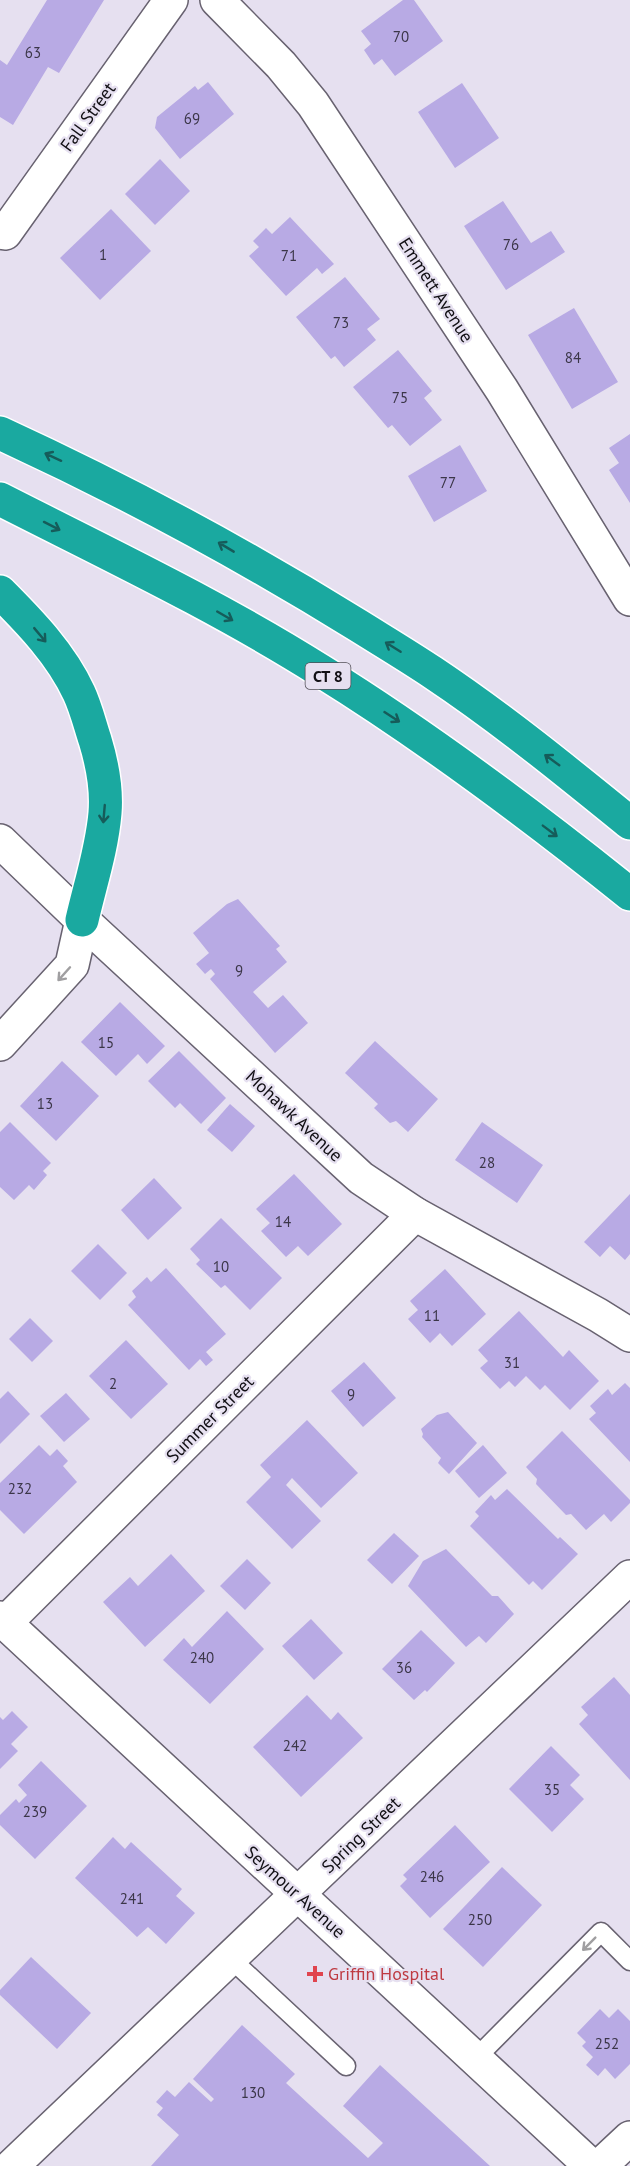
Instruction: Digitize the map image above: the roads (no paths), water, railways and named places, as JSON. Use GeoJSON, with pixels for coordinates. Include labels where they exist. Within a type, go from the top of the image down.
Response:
{"type":"FeatureCollection","features":[{"type":"Feature","properties":{"kind":"highway"},"geometry":{"type":"LineString","coordinates":[[0,433],[92,475],[211,538],[337,612],[432,672],[564,770],[630,823]]}},
{"type":"Feature","properties":{"kind":"highway","name":"CT 8"},"geometry":{"type":"LineString","coordinates":[[0,499],[184,592],[320,670],[448,755],[630,894]]}},
{"type":"Feature","properties":{"kind":"highway"},"geometry":{"type":"LineString","coordinates":[[0,592],[48,644],[69,677],[79,693],[98,748],[104,776],[105,811],[82,920]]}},
{"type":"Feature","properties":{"kind":"street","name":"Fall Street"},"geometry":{"type":"LineString","coordinates":[[5,233],[171,0]]}},
{"type":"Feature","properties":{"kind":"street","name":"Emmett Avenue"},"geometry":{"type":"LineString","coordinates":[[217,0],[280,65],[313,104],[502,390],[630,599]]}},
{"type":"Feature","properties":{"kind":"street","name":"Mohawk Avenue"},"geometry":{"type":"LineString","coordinates":[[0,841],[361,1178],[415,1214],[630,1335]]}},
{"type":"Feature","properties":{"kind":"street"},"geometry":{"type":"LineString","coordinates":[[0,1044],[72,965],[82,920]]}},
{"type":"Feature","properties":{"kind":"street","name":"Summer Street"},"geometry":{"type":"LineString","coordinates":[[3,1621],[415,1214]]}},
{"type":"Feature","properties":{"kind":"street","name":"Spring Street"},"geometry":{"type":"LineString","coordinates":[[12,2166],[630,1578]]}},
{"type":"Feature","properties":{"kind":"street","name":"Seymour Avenue"},"geometry":{"type":"LineString","coordinates":[[3,1621],[591,2166]]}},
{"type":"Feature","properties":{"kind":"street"},"geometry":{"type":"LineString","coordinates":[[600,2166],[630,2138]]}},
{"type":"Feature","properties":{"kind":"lane"},"geometry":{"type":"LineString","coordinates":[[475,2059],[601,1932],[630,1961]]}},
{"type":"Feature","properties":{"kind":"lane"},"geometry":{"type":"LineString","coordinates":[[231,1959],[346,2066]]}},
{"type":"Feature","properties":{"kind":"place","name":"Griffin Hospital"},"geometry":{"type":"Point","coordinates":[315,1974]}}]}
